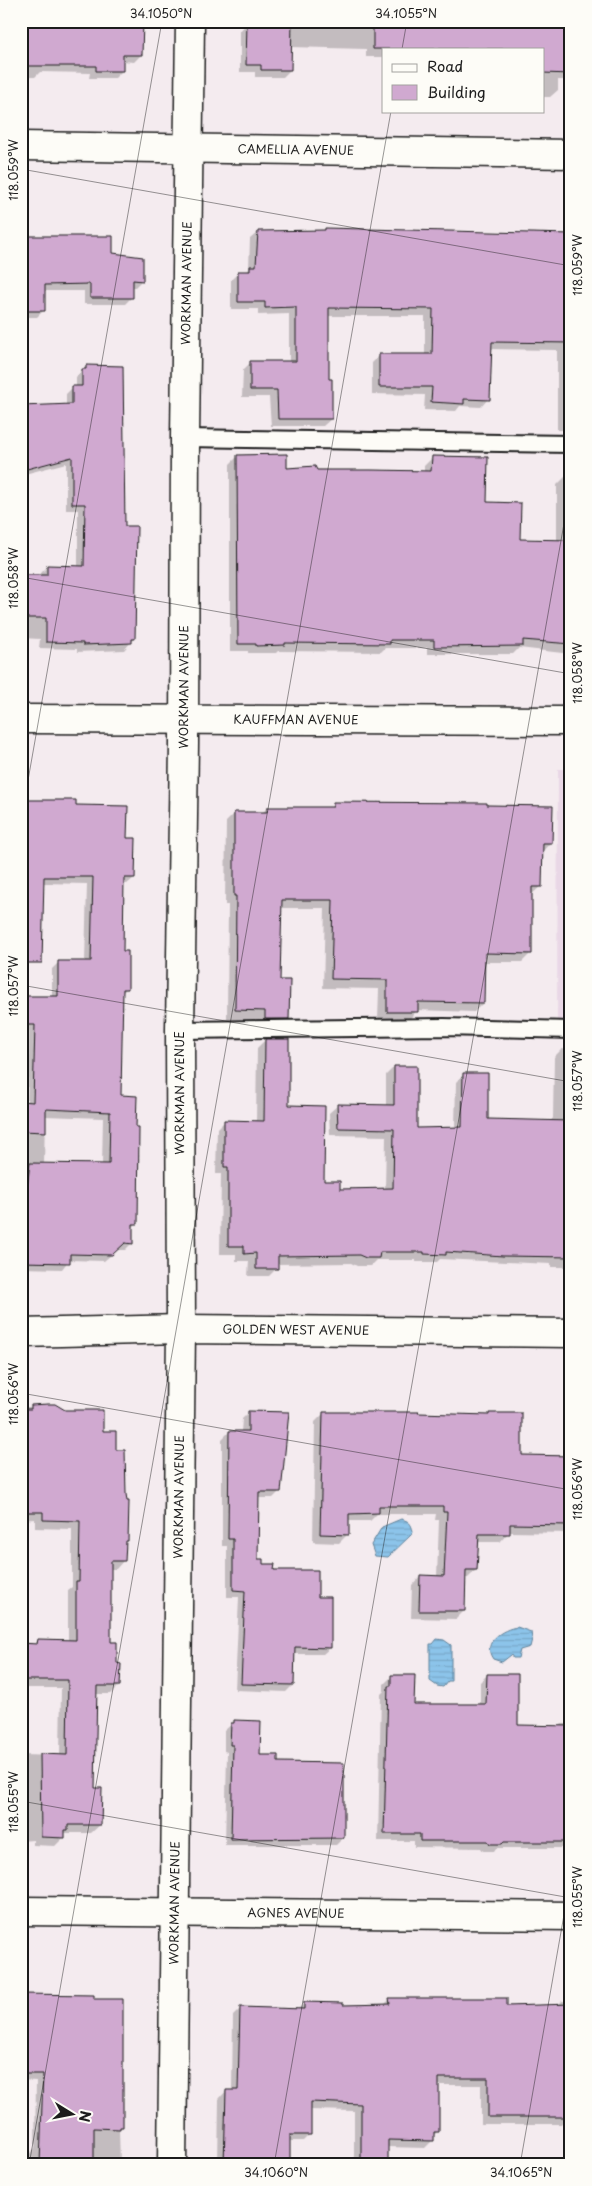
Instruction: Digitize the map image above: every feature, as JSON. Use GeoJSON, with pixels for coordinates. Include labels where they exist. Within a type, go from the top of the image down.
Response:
{"type":"FeatureCollection","features":[{"type":"Feature","properties":{"kind":"street","name":"WORKMAN AVENUE"},"geometry":{"type":"LineString","coordinates":[[172,2165],[180,1329],[180,1030],[190,21]]}},
{"type":"Feature","properties":{"kind":"street","name":"CAMELLIA AVENUE"},"geometry":{"type":"LineString","coordinates":[[21,146],[571,154]]}},
{"type":"Feature","properties":{"kind":"street","name":"KAUFFMAN AVENUE"},"geometry":{"type":"LineString","coordinates":[[21,719],[571,721]]}},
{"type":"Feature","properties":{"kind":"street","name":"GOLDEN WEST AVENUE"},"geometry":{"type":"LineString","coordinates":[[21,1333],[180,1329],[571,1333]]}},
{"type":"Feature","properties":{"kind":"street","name":"AGNES AVENUE"},"geometry":{"type":"LineString","coordinates":[[21,1911],[571,1916]]}},
{"type":"Feature","properties":{"kind":"lane"},"geometry":{"type":"LineString","coordinates":[[185,438],[571,444]]}},
{"type":"Feature","properties":{"kind":"lane"},"geometry":{"type":"LineString","coordinates":[[180,1030],[444,1028],[571,1030]]}},
{"type":"Feature","properties":{"kind":"shaded area"},"geometry":{"type":"Polygon","coordinates":[[[558,769],[571,769],[571,1036],[557,1036],[558,769]]]}},
{"type":"Feature","properties":{"kind":"water"},"geometry":{"type":"Polygon","coordinates":[[[401,1519],[410,1524],[413,1531],[411,1535],[388,1557],[375,1556],[371,1545],[382,1527],[401,1519]]]}},
{"type":"Feature","properties":{"kind":"water"},"geometry":{"type":"Polygon","coordinates":[[[517,1627],[531,1632],[530,1647],[520,1650],[518,1658],[513,1658],[511,1655],[502,1662],[493,1659],[490,1647],[495,1637],[506,1630],[517,1627]]]}},
{"type":"Feature","properties":{"kind":"water"},"geometry":{"type":"Polygon","coordinates":[[[437,1639],[444,1640],[451,1645],[451,1681],[448,1681],[443,1687],[437,1686],[430,1681],[430,1644],[433,1644],[437,1639]]]}},
{"type":"Feature","properties":{"kind":"building"},"geometry":{"type":"Polygon","coordinates":[[[22,21],[143,21],[142,55],[123,55],[123,71],[96,71],[96,66],[24,66],[22,21]]]}},
{"type":"Feature","properties":{"kind":"building"},"geometry":{"type":"Polygon","coordinates":[[[292,21],[291,70],[261,70],[261,65],[246,65],[247,22],[292,21]]]}},
{"type":"Feature","properties":{"kind":"building"},"geometry":{"type":"Polygon","coordinates":[[[373,21],[571,21],[571,74],[544,73],[544,48],[373,49],[373,21]]]}},
{"type":"Feature","properties":{"kind":"building"},"geometry":{"type":"Polygon","coordinates":[[[325,228],[571,234],[571,343],[492,342],[490,400],[464,399],[464,404],[431,402],[432,387],[379,387],[379,354],[432,354],[433,309],[329,308],[329,379],[332,379],[332,419],[278,419],[277,390],[250,390],[250,361],[296,361],[296,307],[265,308],[265,302],[238,302],[238,271],[250,271],[250,266],[256,266],[258,231],[325,230],[325,228]]]}},
{"type":"Feature","properties":{"kind":"building"},"geometry":{"type":"Polygon","coordinates":[[[21,236],[113,236],[113,253],[143,257],[143,281],[133,280],[133,298],[90,298],[90,284],[45,285],[45,311],[22,311],[21,236]]]}},
{"type":"Feature","properties":{"kind":"building"},"geometry":{"type":"Polygon","coordinates":[[[86,365],[123,366],[125,526],[137,526],[135,639],[132,639],[132,643],[83,645],[83,643],[46,642],[46,618],[21,618],[21,575],[47,575],[47,565],[84,566],[85,504],[72,504],[72,457],[27,469],[21,449],[21,406],[72,404],[72,386],[82,386],[82,369],[86,369],[86,365]]]}},
{"type":"Feature","properties":{"kind":"building"},"geometry":{"type":"Polygon","coordinates":[[[287,454],[287,468],[315,466],[317,470],[431,471],[432,456],[488,457],[487,502],[521,503],[520,539],[571,540],[571,644],[523,640],[523,646],[434,647],[434,640],[390,640],[390,644],[285,643],[285,645],[256,646],[256,644],[238,644],[237,455],[287,454]]]}},
{"type":"Feature","properties":{"kind":"building"},"geometry":{"type":"Polygon","coordinates":[[[22,800],[76,800],[76,805],[128,806],[127,838],[136,838],[135,878],[124,878],[123,951],[128,951],[128,989],[123,989],[121,1095],[137,1096],[136,1127],[139,1127],[138,1224],[133,1224],[133,1244],[125,1243],[112,1255],[70,1254],[70,1263],[21,1262],[22,1231],[30,1163],[109,1164],[110,1112],[46,1109],[46,1132],[21,1131],[21,1101],[33,1102],[35,1025],[21,1025],[21,996],[58,996],[58,961],[91,961],[93,877],[44,877],[42,963],[21,963],[22,800]]]}},
{"type":"Feature","properties":{"kind":"building"},"geometry":{"type":"Polygon","coordinates":[[[333,802],[487,803],[487,805],[553,806],[552,843],[543,843],[542,887],[532,887],[532,954],[485,953],[484,1003],[418,1002],[418,1012],[387,1012],[387,980],[331,979],[333,900],[282,900],[280,980],[290,980],[289,1019],[265,1019],[265,1011],[235,1010],[236,896],[234,896],[234,812],[267,812],[267,807],[333,807],[333,802]]]}},
{"type":"Feature","properties":{"kind":"building"},"geometry":{"type":"Polygon","coordinates":[[[265,1039],[289,1039],[289,1105],[325,1106],[324,1181],[340,1181],[340,1189],[393,1188],[394,1129],[338,1128],[337,1104],[394,1105],[394,1066],[417,1066],[417,1128],[462,1127],[463,1073],[488,1073],[488,1119],[571,1121],[571,1257],[503,1256],[446,1252],[446,1255],[424,1254],[424,1252],[380,1252],[379,1258],[366,1258],[359,1255],[278,1256],[278,1269],[256,1269],[256,1253],[244,1254],[244,1246],[228,1246],[228,1167],[224,1167],[224,1120],[264,1121],[265,1039]]]}},
{"type":"Feature","properties":{"kind":"building"},"geometry":{"type":"Polygon","coordinates":[[[55,1404],[65,1410],[103,1410],[103,1431],[116,1431],[116,1450],[125,1450],[126,1494],[127,1501],[129,1501],[128,1541],[126,1541],[125,1561],[111,1561],[111,1642],[117,1642],[117,1663],[121,1664],[120,1686],[97,1686],[95,1788],[102,1788],[101,1825],[68,1825],[68,1830],[65,1830],[65,1838],[41,1837],[40,1754],[67,1755],[68,1680],[24,1680],[24,1676],[21,1676],[21,1643],[37,1644],[38,1639],[76,1640],[76,1581],[79,1581],[80,1521],[43,1520],[43,1512],[21,1512],[21,1409],[31,1409],[31,1405],[55,1404]]]}},
{"type":"Feature","properties":{"kind":"building"},"geometry":{"type":"Polygon","coordinates":[[[248,1411],[289,1412],[281,1492],[259,1492],[258,1559],[263,1559],[263,1564],[275,1564],[274,1570],[318,1570],[318,1597],[331,1597],[331,1648],[295,1647],[294,1685],[241,1684],[245,1591],[233,1590],[233,1539],[228,1539],[229,1431],[248,1431],[248,1411]]]}},
{"type":"Feature","properties":{"kind":"building"},"geometry":{"type":"Polygon","coordinates":[[[323,1412],[419,1412],[489,1415],[489,1413],[522,1413],[522,1455],[571,1456],[571,1525],[510,1524],[510,1534],[479,1534],[477,1570],[466,1570],[465,1611],[419,1611],[420,1575],[444,1576],[447,1512],[443,1512],[443,1506],[379,1506],[379,1513],[349,1514],[349,1535],[320,1534],[323,1412]]]}},
{"type":"Feature","properties":{"kind":"building"},"geometry":{"type":"Polygon","coordinates":[[[487,1674],[518,1674],[518,1725],[571,1726],[571,1842],[504,1842],[502,1844],[490,1844],[488,1841],[420,1841],[420,1834],[384,1834],[388,1686],[391,1686],[391,1675],[415,1675],[414,1704],[486,1704],[487,1674]]]}},
{"type":"Feature","properties":{"kind":"building"},"geometry":{"type":"Polygon","coordinates":[[[234,1720],[261,1721],[260,1755],[278,1755],[278,1762],[344,1763],[344,1838],[231,1839],[233,1745],[230,1745],[231,1723],[234,1723],[234,1720]]]}},
{"type":"Feature","properties":{"kind":"building"},"geometry":{"type":"Polygon","coordinates":[[[21,1994],[94,1995],[94,1999],[123,1999],[123,2127],[120,2127],[120,2129],[94,2128],[94,2165],[40,2165],[43,2074],[22,2074],[21,1994]]]}},
{"type":"Feature","properties":{"kind":"building"},"geometry":{"type":"Polygon","coordinates":[[[389,1998],[507,1998],[507,2006],[571,2004],[570,2117],[488,2117],[488,2078],[439,2078],[439,2132],[434,2132],[434,2141],[388,2140],[388,2165],[361,2165],[361,2104],[311,2102],[311,2135],[290,2135],[290,2165],[224,2165],[226,2090],[238,2090],[240,2007],[304,2009],[304,2002],[343,2003],[343,2005],[390,2004],[389,1998]]]}}]}
